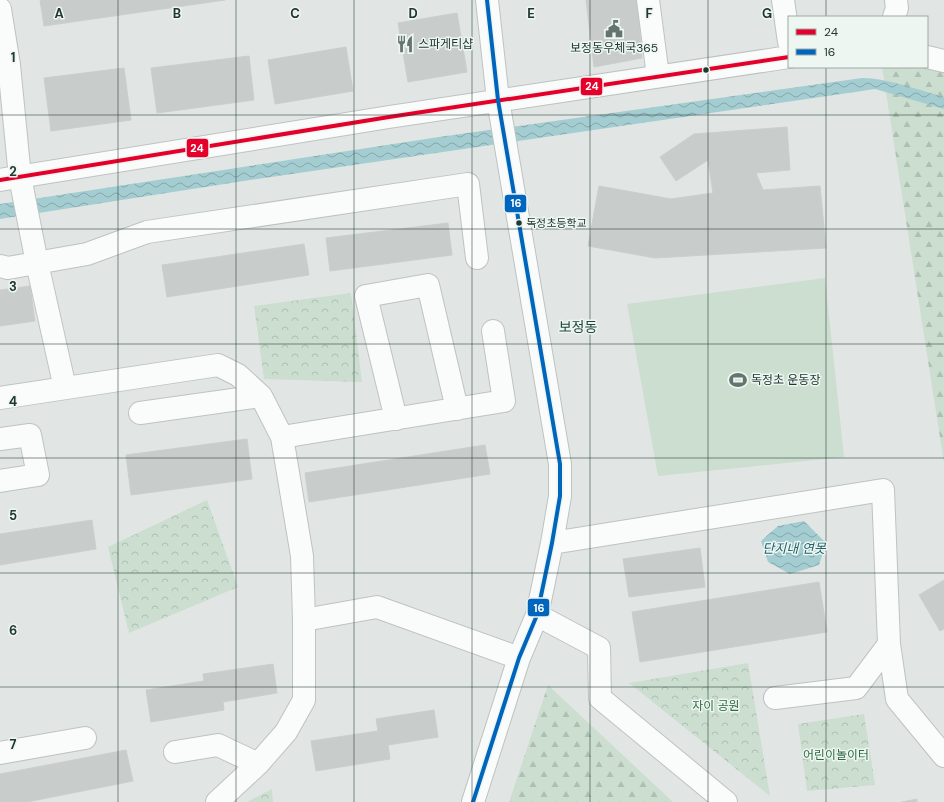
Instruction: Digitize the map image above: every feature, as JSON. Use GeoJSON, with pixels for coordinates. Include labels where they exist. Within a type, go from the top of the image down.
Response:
{"type":"FeatureCollection","features":[{"type":"Feature","properties":{"kind":"street"},"geometry":{"type":"LineString","coordinates":[[473,802],[519,658],[537,615],[560,496],[560,464],[498,100],[487,0]]}},
{"type":"Feature","properties":{"kind":"street"},"geometry":{"type":"LineString","coordinates":[[648,0],[658,76]]}},
{"type":"Feature","properties":{"kind":"street"},"geometry":{"type":"LineString","coordinates":[[784,0],[788,34]]}},
{"type":"Feature","properties":{"kind":"street"},"geometry":{"type":"LineString","coordinates":[[894,16],[897,8],[896,0]]}},
{"type":"Feature","properties":{"kind":"street"},"geometry":{"type":"LineString","coordinates":[[0,9],[9,65],[15,184],[28,219],[65,388]]}},
{"type":"Feature","properties":{"kind":"street"},"geometry":{"type":"LineString","coordinates":[[15,184],[498,100],[788,57]]}},
{"type":"Feature","properties":{"kind":"street"},"geometry":{"type":"LineString","coordinates":[[928,57],[944,61]]}},
{"type":"Feature","properties":{"kind":"street"},"geometry":{"type":"LineString","coordinates":[[0,266],[8,268],[87,254],[147,232],[468,184],[477,258]]}},
{"type":"Feature","properties":{"kind":"street"},"geometry":{"type":"LineString","coordinates":[[396,418],[366,296],[428,285],[457,409]]}},
{"type":"Feature","properties":{"kind":"street"},"geometry":{"type":"LineString","coordinates":[[282,437],[504,401],[493,331]]}},
{"type":"Feature","properties":{"kind":"street"},"geometry":{"type":"LineString","coordinates":[[0,398],[218,366],[238,375],[261,396],[282,437],[302,556],[304,700],[286,732],[258,764],[217,802]]}},
{"type":"Feature","properties":{"kind":"street"},"geometry":{"type":"LineString","coordinates":[[140,413],[261,396]]}},
{"type":"Feature","properties":{"kind":"street"},"geometry":{"type":"LineString","coordinates":[[0,439],[30,435],[38,475],[0,481]]}},
{"type":"Feature","properties":{"kind":"street"},"geometry":{"type":"LineString","coordinates":[[552,543],[883,490],[889,644],[897,699],[944,756]]}},
{"type":"Feature","properties":{"kind":"street"},"geometry":{"type":"LineString","coordinates":[[304,620],[377,607],[519,658]]}},
{"type":"Feature","properties":{"kind":"street"},"geometry":{"type":"LineString","coordinates":[[537,615],[599,648],[600,698],[726,802]]}},
{"type":"Feature","properties":{"kind":"street"},"geometry":{"type":"LineString","coordinates":[[775,698],[856,688],[889,644]]}},
{"type":"Feature","properties":{"kind":"street"},"geometry":{"type":"LineString","coordinates":[[0,753],[85,738]]}},
{"type":"Feature","properties":{"kind":"street"},"geometry":{"type":"LineString","coordinates":[[174,752],[218,745],[258,764]]}},
{"type":"Feature","properties":{"kind":"green space"},"geometry":{"type":"Polygon","coordinates":[[[882,68],[924,68],[944,72],[944,463],[882,68]]]}},
{"type":"Feature","properties":{"kind":"green space","name":"독정초 운동장"},"geometry":{"type":"Polygon","coordinates":[[[825,278],[844,457],[658,476],[627,304],[825,278]]]}},
{"type":"Feature","properties":{"kind":"green space"},"geometry":{"type":"Polygon","coordinates":[[[351,293],[362,382],[264,379],[254,306],[351,293]]]}},
{"type":"Feature","properties":{"kind":"green space"},"geometry":{"type":"Polygon","coordinates":[[[207,500],[238,587],[129,633],[108,547],[207,500]]]}},
{"type":"Feature","properties":{"kind":"green space","name":"자이 공원"},"geometry":{"type":"Polygon","coordinates":[[[748,663],[770,796],[629,683],[748,663]]]}},
{"type":"Feature","properties":{"kind":"green space"},"geometry":{"type":"Polygon","coordinates":[[[548,685],[673,802],[509,802],[548,685]]]}},
{"type":"Feature","properties":{"kind":"green space","name":"어린이놀이터"},"geometry":{"type":"Polygon","coordinates":[[[864,714],[875,785],[807,791],[798,724],[864,714]]]}},
{"type":"Feature","properties":{"kind":"green space"},"geometry":{"type":"Polygon","coordinates":[[[272,789],[273,802],[247,802],[272,789]]]}},
{"type":"Feature","properties":{"kind":"water"},"geometry":{"type":"Polygon","coordinates":[[[862,78],[893,82],[944,97],[944,109],[875,89],[250,180],[0,219],[0,204],[439,137],[862,78]]]}},
{"type":"Feature","properties":{"kind":"water","name":"단지내 연못"},"geometry":{"type":"Polygon","coordinates":[[[804,521],[826,543],[819,565],[790,574],[768,562],[761,541],[778,526],[804,521]]]}},
{"type":"Feature","properties":{"kind":"building"},"geometry":{"type":"Polygon","coordinates":[[[40,0],[225,0],[44,26],[40,0]]]}},
{"type":"Feature","properties":{"kind":"building","name":"보정동우체국365"},"geometry":{"type":"Polygon","coordinates":[[[586,0],[637,0],[642,58],[594,67],[586,0]]]}},
{"type":"Feature","properties":{"kind":"building"},"geometry":{"type":"Polygon","coordinates":[[[457,13],[467,72],[408,82],[398,23],[457,13]]]}},
{"type":"Feature","properties":{"kind":"building"},"geometry":{"type":"Polygon","coordinates":[[[346,47],[353,91],[275,104],[268,60],[346,47]]]}},
{"type":"Feature","properties":{"kind":"building"},"geometry":{"type":"Polygon","coordinates":[[[249,56],[254,100],[157,113],[151,68],[249,56]]]}},
{"type":"Feature","properties":{"kind":"building"},"geometry":{"type":"Polygon","coordinates":[[[124,68],[131,120],[51,131],[44,78],[124,68]]]}},
{"type":"Feature","properties":{"kind":"building"},"geometry":{"type":"Polygon","coordinates":[[[787,127],[790,170],[756,173],[763,190],[820,186],[826,248],[655,258],[588,246],[599,186],[671,199],[713,193],[708,160],[676,181],[660,157],[694,134],[787,127]]]}},
{"type":"Feature","properties":{"kind":"building"},"geometry":{"type":"Polygon","coordinates":[[[448,223],[452,255],[330,271],[326,238],[448,223]]]}},
{"type":"Feature","properties":{"kind":"building"},"geometry":{"type":"Polygon","coordinates":[[[304,244],[309,275],[167,297],[162,265],[304,244]]]}},
{"type":"Feature","properties":{"kind":"building"},"geometry":{"type":"Polygon","coordinates":[[[30,286],[35,321],[0,326],[0,290],[30,286]]]}},
{"type":"Feature","properties":{"kind":"building"},"geometry":{"type":"Polygon","coordinates":[[[247,439],[252,479],[131,495],[126,455],[247,439]]]}},
{"type":"Feature","properties":{"kind":"building"},"geometry":{"type":"Polygon","coordinates":[[[485,445],[490,474],[309,502],[305,473],[485,445]]]}},
{"type":"Feature","properties":{"kind":"building"},"geometry":{"type":"Polygon","coordinates":[[[92,520],[96,549],[0,565],[0,534],[92,520]]]}},
{"type":"Feature","properties":{"kind":"building"},"geometry":{"type":"Polygon","coordinates":[[[700,548],[705,587],[629,597],[623,559],[700,548]]]}},
{"type":"Feature","properties":{"kind":"building"},"geometry":{"type":"Polygon","coordinates":[[[944,580],[944,629],[940,631],[919,595],[944,580]]]}},
{"type":"Feature","properties":{"kind":"building"},"geometry":{"type":"Polygon","coordinates":[[[819,582],[827,632],[640,662],[632,612],[819,582]]]}},
{"type":"Feature","properties":{"kind":"building"},"geometry":{"type":"Polygon","coordinates":[[[273,664],[277,693],[223,702],[224,710],[151,722],[146,690],[204,681],[203,674],[273,664]]]}},
{"type":"Feature","properties":{"kind":"building"},"geometry":{"type":"Polygon","coordinates":[[[434,710],[438,737],[388,745],[390,759],[316,771],[311,741],[378,731],[376,719],[434,710]]]}},
{"type":"Feature","properties":{"kind":"building"},"geometry":{"type":"Polygon","coordinates":[[[126,750],[133,781],[27,802],[0,802],[0,774],[126,750]]]}},
{"type":"Feature","properties":{"kind":"building"},"geometry":{"type":"Polygon","coordinates":[[[917,799],[917,802],[902,802],[917,799]]]}},
{"type":"Feature","properties":{"kind":"transit line","name":"16"},"geometry":{"type":"LineString","coordinates":[[473,802],[519,658],[537,615],[560,496],[560,464],[498,100],[487,0]]}},
{"type":"Feature","properties":{"kind":"transit line","name":"24"},"geometry":{"type":"LineString","coordinates":[[0,180],[389,117],[788,57]]}},
{"type":"Feature","properties":{"kind":"place","name":"보정동우체국365"},"geometry":{"type":"Point","coordinates":[614,29]}},
{"type":"Feature","properties":{"kind":"place","name":"스파게티샵"},"geometry":{"type":"Point","coordinates":[405,44]}},
{"type":"Feature","properties":{"kind":"place","name":"독정초등학교"},"geometry":{"type":"Point","coordinates":[519,223]}},
{"type":"Feature","properties":{"kind":"place","name":"독정초 운동장"},"geometry":{"type":"Point","coordinates":[738,380]}},
{"type":"Feature","properties":{"kind":"district","name":"보정동"},"geometry":{"type":"Point","coordinates":[578,327]}}]}
